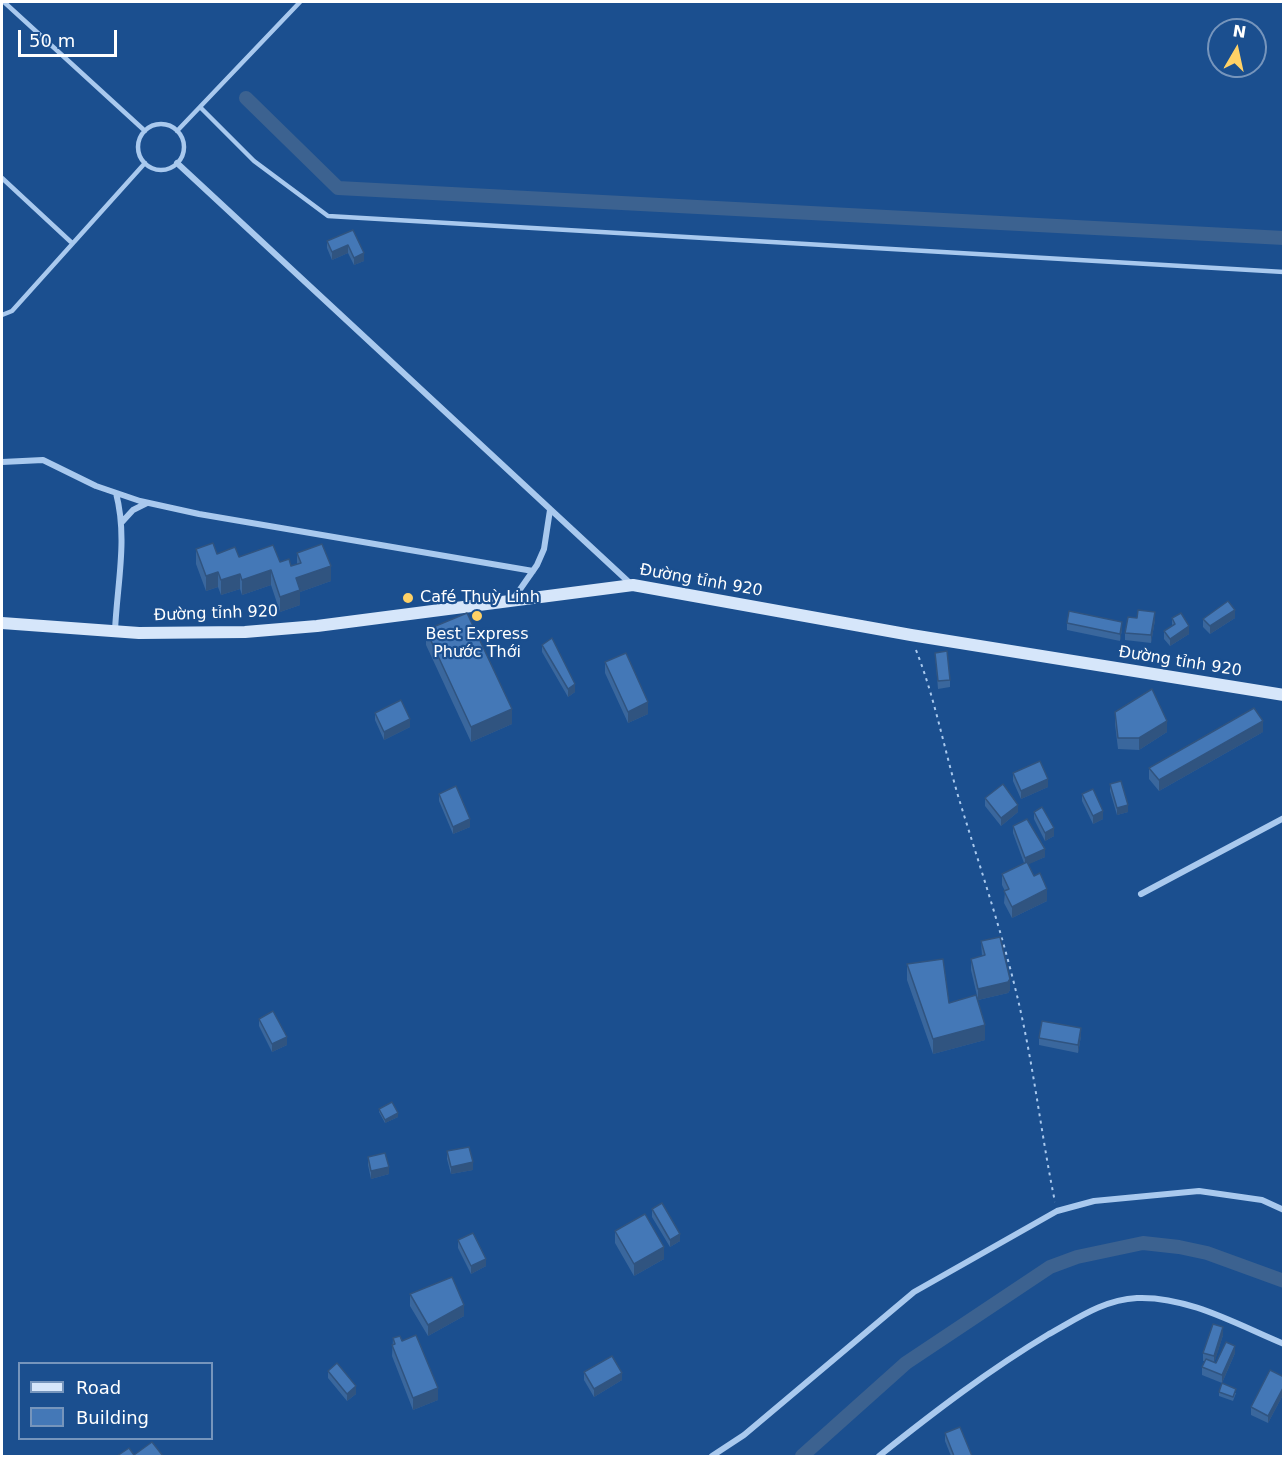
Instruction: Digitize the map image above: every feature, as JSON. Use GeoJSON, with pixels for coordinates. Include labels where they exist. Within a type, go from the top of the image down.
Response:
{"type":"FeatureCollection","features":[{"type":"Feature","properties":{"kind":"main road","name":"Đường tỉnh 920"},"geometry":{"type":"LineString","coordinates":[[2,623],[115,631],[245,632],[317,626],[514,598],[633,585],[911,635],[1284,695]]}},
{"type":"Feature","properties":{"kind":"street"},"geometry":{"type":"LineString","coordinates":[[177,163],[633,585]]}},
{"type":"Feature","properties":{"kind":"street"},"geometry":{"type":"LineString","coordinates":[[2,462],[44,460],[116,493],[147,503],[199,514],[533,570]]}},
{"type":"Feature","properties":{"kind":"street"},"geometry":{"type":"LineString","coordinates":[[115,631],[122,522],[116,493]]}},
{"type":"Feature","properties":{"kind":"street"},"geometry":{"type":"LineString","coordinates":[[122,522],[133,510],[147,503]]}},
{"type":"Feature","properties":{"kind":"street"},"geometry":{"type":"LineString","coordinates":[[514,598],[544,549],[550,510]]}},
{"type":"Feature","properties":{"kind":"street"},"geometry":{"type":"LineString","coordinates":[[1141,894],[1284,818]]}},
{"type":"Feature","properties":{"kind":"street"},"geometry":{"type":"LineString","coordinates":[[712,1456],[744,1435],[914,1292],[1057,1210],[1094,1201],[1199,1191],[1262,1200],[1284,1210]]}},
{"type":"Feature","properties":{"kind":"street"},"geometry":{"type":"LineString","coordinates":[[879,1456],[1002,1363],[1085,1312],[1110,1302],[1137,1298],[1193,1307],[1284,1344]]}},
{"type":"Feature","properties":{"kind":"lane"},"geometry":{"type":"LineString","coordinates":[[4,2],[145,131]]}},
{"type":"Feature","properties":{"kind":"lane"},"geometry":{"type":"LineString","coordinates":[[177,131],[300,2]]}},
{"type":"Feature","properties":{"kind":"lane"},"geometry":{"type":"LineString","coordinates":[[201,108],[254,160],[328,216],[1284,272]]}},
{"type":"Feature","properties":{"kind":"lane"},"geometry":{"type":"LineString","coordinates":[[158,125],[165,125],[177,131],[184,144],[184,151],[177,163],[165,170],[145,163],[139,143],[145,131],[158,125]]}},
{"type":"Feature","properties":{"kind":"lane"},"geometry":{"type":"LineString","coordinates":[[2,315],[12,311],[145,163]]}},
{"type":"Feature","properties":{"kind":"lane"},"geometry":{"type":"LineString","coordinates":[[2,178],[72,243]]}},
{"type":"Feature","properties":{"kind":"path"},"geometry":{"type":"LineString","coordinates":[[911,635],[928,680],[1008,962],[1024,1028],[1041,1138],[1057,1210]]}},
{"type":"Feature","properties":{"kind":"building"},"geometry":{"type":"Polygon","coordinates":[[[353,230],[364,253],[354,258],[348,245],[332,252],[327,241],[353,230]]]}},
{"type":"Feature","properties":{"kind":"building"},"geometry":{"type":"Polygon","coordinates":[[[213,543],[217,554],[235,547],[239,557],[273,545],[280,562],[289,559],[291,566],[301,563],[297,553],[322,544],[331,566],[296,578],[300,590],[280,597],[271,570],[242,580],[240,574],[221,580],[218,572],[206,576],[196,549],[213,543]]]}},
{"type":"Feature","properties":{"kind":"building"},"geometry":{"type":"Polygon","coordinates":[[[1228,601],[1235,610],[1210,626],[1203,619],[1228,601]]]}},
{"type":"Feature","properties":{"kind":"building"},"geometry":{"type":"Polygon","coordinates":[[[1138,610],[1155,612],[1151,635],[1125,633],[1128,617],[1137,618],[1138,610]]]}},
{"type":"Feature","properties":{"kind":"building"},"geometry":{"type":"Polygon","coordinates":[[[1069,611],[1122,622],[1120,634],[1067,623],[1069,611]]]}},
{"type":"Feature","properties":{"kind":"building"},"geometry":{"type":"Polygon","coordinates":[[[467,613],[512,709],[471,727],[426,630],[467,613]]]}},
{"type":"Feature","properties":{"kind":"building"},"geometry":{"type":"Polygon","coordinates":[[[1181,613],[1189,626],[1170,639],[1164,631],[1175,624],[1172,618],[1181,613]]]}},
{"type":"Feature","properties":{"kind":"building"},"geometry":{"type":"Polygon","coordinates":[[[552,638],[575,684],[568,689],[542,645],[552,638]]]}},
{"type":"Feature","properties":{"kind":"building"},"geometry":{"type":"Polygon","coordinates":[[[947,651],[950,680],[938,681],[935,653],[947,651]]]}},
{"type":"Feature","properties":{"kind":"building"},"geometry":{"type":"Polygon","coordinates":[[[626,653],[648,702],[628,712],[605,662],[626,653]]]}},
{"type":"Feature","properties":{"kind":"building"},"geometry":{"type":"Polygon","coordinates":[[[1152,689],[1167,721],[1139,738],[1118,738],[1115,712],[1152,689]]]}},
{"type":"Feature","properties":{"kind":"building"},"geometry":{"type":"Polygon","coordinates":[[[401,700],[410,719],[384,732],[375,713],[401,700]]]}},
{"type":"Feature","properties":{"kind":"building"},"geometry":{"type":"Polygon","coordinates":[[[1254,708],[1263,721],[1159,780],[1149,768],[1254,708]]]}},
{"type":"Feature","properties":{"kind":"building"},"geometry":{"type":"Polygon","coordinates":[[[1040,761],[1048,779],[1021,791],[1013,773],[1040,761]]]}},
{"type":"Feature","properties":{"kind":"building"},"geometry":{"type":"Polygon","coordinates":[[[1121,781],[1128,805],[1117,808],[1110,784],[1121,781]]]}},
{"type":"Feature","properties":{"kind":"building"},"geometry":{"type":"Polygon","coordinates":[[[1003,784],[1018,805],[1001,818],[985,798],[1003,784]]]}},
{"type":"Feature","properties":{"kind":"building"},"geometry":{"type":"Polygon","coordinates":[[[456,786],[470,819],[453,827],[439,794],[456,786]]]}},
{"type":"Feature","properties":{"kind":"building"},"geometry":{"type":"Polygon","coordinates":[[[1093,789],[1103,811],[1093,816],[1082,794],[1093,789]]]}},
{"type":"Feature","properties":{"kind":"building"},"geometry":{"type":"Polygon","coordinates":[[[1042,807],[1054,828],[1045,833],[1034,812],[1042,807]]]}},
{"type":"Feature","properties":{"kind":"building"},"geometry":{"type":"Polygon","coordinates":[[[1027,819],[1045,849],[1025,858],[1013,826],[1027,819]]]}},
{"type":"Feature","properties":{"kind":"building"},"geometry":{"type":"Polygon","coordinates":[[[1027,862],[1034,876],[1040,873],[1047,889],[1012,907],[1004,891],[1009,889],[1002,874],[1027,862]]]}},
{"type":"Feature","properties":{"kind":"building"},"geometry":{"type":"Polygon","coordinates":[[[1000,937],[1010,979],[1008,982],[978,989],[971,959],[985,955],[981,941],[1000,937]]]}},
{"type":"Feature","properties":{"kind":"building"},"geometry":{"type":"Polygon","coordinates":[[[943,959],[949,1003],[976,995],[985,1025],[933,1039],[907,964],[943,959]]]}},
{"type":"Feature","properties":{"kind":"building"},"geometry":{"type":"Polygon","coordinates":[[[273,1011],[287,1037],[272,1044],[259,1019],[273,1011]]]}},
{"type":"Feature","properties":{"kind":"building"},"geometry":{"type":"Polygon","coordinates":[[[1042,1021],[1081,1028],[1078,1045],[1039,1038],[1042,1021]]]}},
{"type":"Feature","properties":{"kind":"building"},"geometry":{"type":"Polygon","coordinates":[[[392,1102],[398,1113],[385,1120],[379,1109],[392,1102]]]}},
{"type":"Feature","properties":{"kind":"building"},"geometry":{"type":"Polygon","coordinates":[[[469,1147],[473,1162],[451,1167],[447,1151],[469,1147]]]}},
{"type":"Feature","properties":{"kind":"building"},"geometry":{"type":"Polygon","coordinates":[[[385,1153],[389,1167],[371,1171],[368,1157],[385,1153]]]}},
{"type":"Feature","properties":{"kind":"building"},"geometry":{"type":"Polygon","coordinates":[[[662,1203],[680,1234],[670,1240],[652,1209],[662,1203]]]}},
{"type":"Feature","properties":{"kind":"building"},"geometry":{"type":"Polygon","coordinates":[[[645,1214],[664,1247],[634,1264],[615,1231],[645,1214]]]}},
{"type":"Feature","properties":{"kind":"building"},"geometry":{"type":"Polygon","coordinates":[[[473,1233],[486,1259],[471,1266],[458,1240],[473,1233]]]}},
{"type":"Feature","properties":{"kind":"building"},"geometry":{"type":"Polygon","coordinates":[[[452,1277],[464,1305],[428,1325],[410,1294],[452,1277]]]}},
{"type":"Feature","properties":{"kind":"building"},"geometry":{"type":"Polygon","coordinates":[[[1213,1324],[1223,1327],[1214,1356],[1203,1353],[1213,1324]]]}},
{"type":"Feature","properties":{"kind":"building"},"geometry":{"type":"Polygon","coordinates":[[[416,1335],[438,1388],[413,1398],[392,1345],[395,1344],[393,1338],[400,1336],[402,1341],[416,1335]]]}},
{"type":"Feature","properties":{"kind":"building"},"geometry":{"type":"Polygon","coordinates":[[[1226,1342],[1235,1346],[1222,1375],[1202,1367],[1206,1359],[1216,1363],[1226,1342]]]}},
{"type":"Feature","properties":{"kind":"building"},"geometry":{"type":"Polygon","coordinates":[[[612,1356],[622,1373],[594,1389],[584,1372],[612,1356]]]}},
{"type":"Feature","properties":{"kind":"building"},"geometry":{"type":"Polygon","coordinates":[[[337,1363],[356,1386],[347,1394],[328,1371],[337,1363]]]}},
{"type":"Feature","properties":{"kind":"building"},"geometry":{"type":"Polygon","coordinates":[[[1270,1370],[1284,1377],[1284,1386],[1268,1416],[1251,1407],[1270,1370]]]}},
{"type":"Feature","properties":{"kind":"building"},"geometry":{"type":"Polygon","coordinates":[[[1222,1383],[1236,1389],[1233,1397],[1219,1392],[1222,1383]]]}},
{"type":"Feature","properties":{"kind":"building"},"geometry":{"type":"Polygon","coordinates":[[[960,1427],[972,1456],[954,1456],[945,1433],[960,1427]]]}},
{"type":"Feature","properties":{"kind":"building"},"geometry":{"type":"Polygon","coordinates":[[[152,1442],[163,1456],[117,1456],[129,1448],[134,1455],[152,1442]]]}},
{"type":"Feature","properties":{"kind":"waterway"},"geometry":{"type":"LineString","coordinates":[[246,98],[338,188],[1284,238]]}},
{"type":"Feature","properties":{"kind":"waterway"},"geometry":{"type":"LineString","coordinates":[[802,1456],[906,1363],[1050,1267],[1077,1257],[1143,1243],[1179,1247],[1207,1253],[1284,1281]]}},
{"type":"Feature","properties":{"kind":"place","name":"Café Thuỳ Linh"},"geometry":{"type":"Point","coordinates":[408,598]}},
{"type":"Feature","properties":{"kind":"place","name":"Best Express Phước Thới"},"geometry":{"type":"Point","coordinates":[477,616]}}]}
